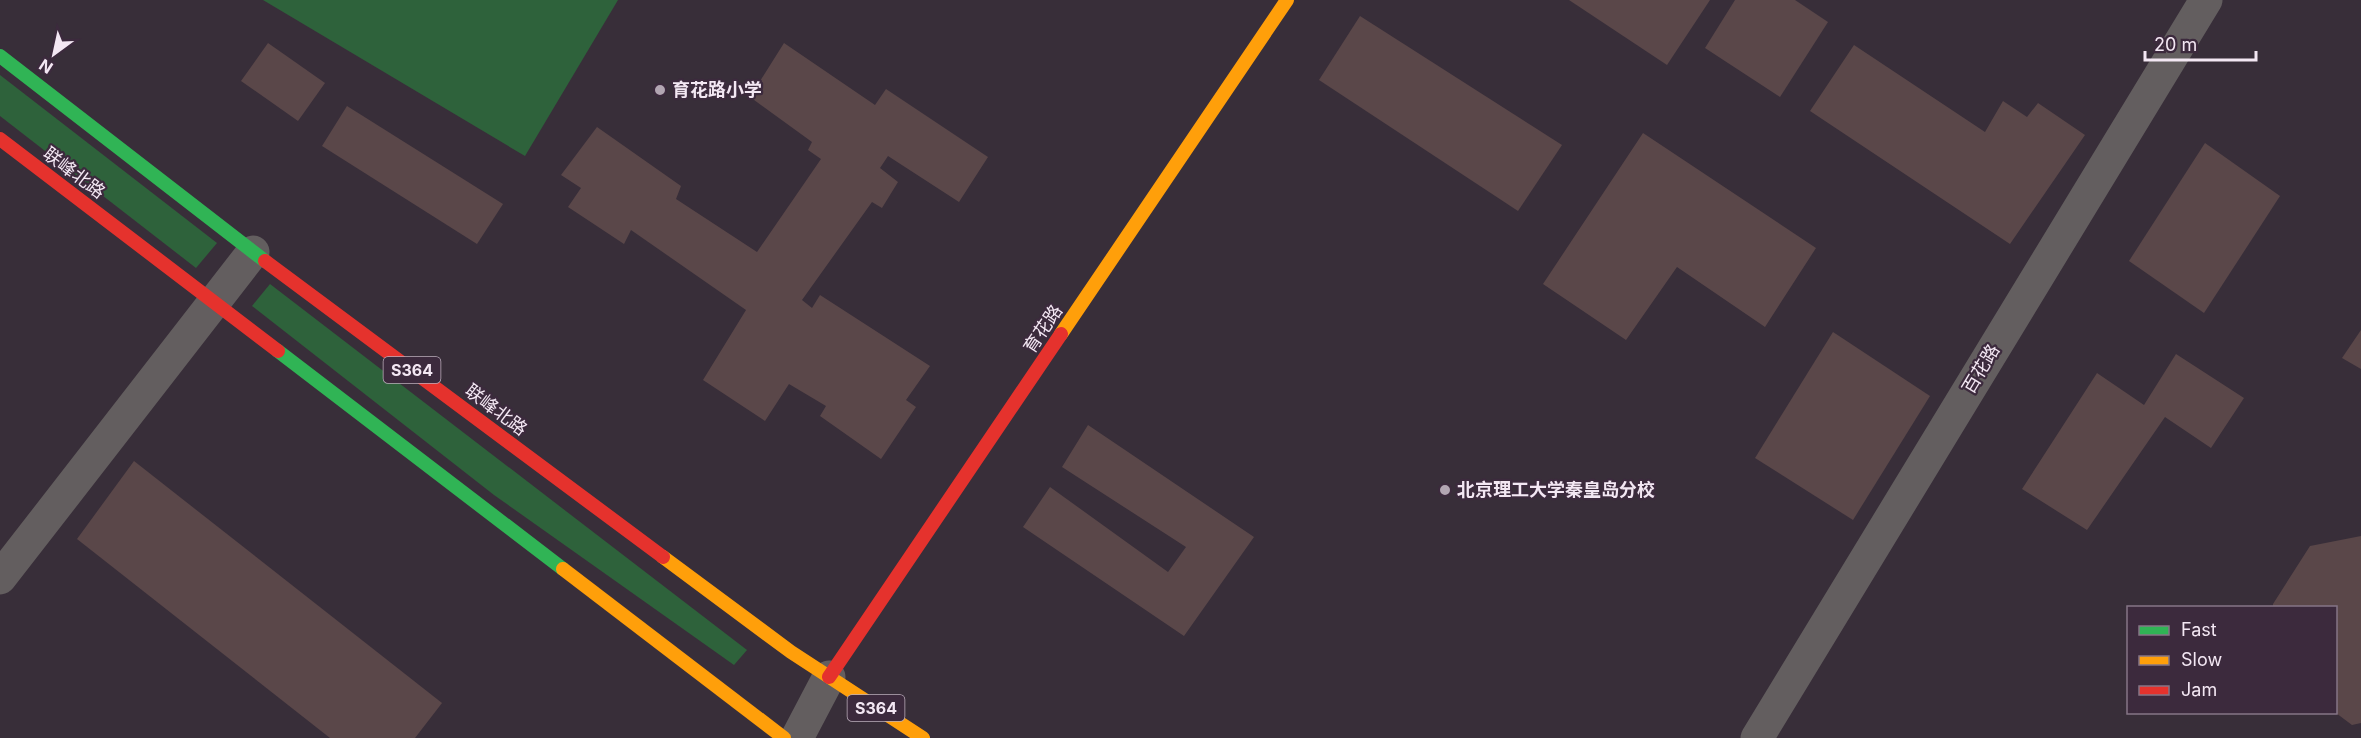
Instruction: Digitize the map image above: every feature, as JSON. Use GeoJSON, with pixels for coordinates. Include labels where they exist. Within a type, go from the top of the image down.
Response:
{"type":"FeatureCollection","features":[{"type":"Feature","properties":{"kind":"main road","name":"育花路"},"geometry":{"type":"LineString","coordinates":[[829,677],[1287,0]]}},
{"type":"Feature","properties":{"kind":"main road","name":"联峰北路"},"geometry":{"type":"LineString","coordinates":[[0,56],[253,252],[772,638],[892,724],[923,738]]}},
{"type":"Feature","properties":{"kind":"main road","name":"联峰北路"},"geometry":{"type":"LineString","coordinates":[[0,139],[784,738]]}},
{"type":"Feature","properties":{"kind":"street","name":"百花路"},"geometry":{"type":"LineString","coordinates":[[1757,738],[2206,0]]}},
{"type":"Feature","properties":{"kind":"street"},"geometry":{"type":"LineString","coordinates":[[0,578],[253,252]]}},
{"type":"Feature","properties":{"kind":"street"},"geometry":{"type":"LineString","coordinates":[[797,738],[829,677]]}},
{"type":"Feature","properties":{"kind":"green space"},"geometry":{"type":"Polygon","coordinates":[[[263,0],[618,0],[525,156],[263,0]]]}},
{"type":"Feature","properties":{"kind":"green space"},"geometry":{"type":"Polygon","coordinates":[[[0,75],[217,243],[196,268],[0,116],[0,75]]]}},
{"type":"Feature","properties":{"kind":"green space"},"geometry":{"type":"Polygon","coordinates":[[[270,284],[747,650],[734,665],[494,495],[252,306],[270,284]]]}},
{"type":"Feature","properties":{"kind":"building"},"geometry":{"type":"Polygon","coordinates":[[[1569,0],[1710,0],[1667,65],[1569,0]]]}},
{"type":"Feature","properties":{"kind":"building"},"geometry":{"type":"Polygon","coordinates":[[[1735,0],[1795,0],[1828,22],[1780,97],[1705,48],[1735,0]]]}},
{"type":"Feature","properties":{"kind":"building"},"geometry":{"type":"Polygon","coordinates":[[[1360,16],[1562,145],[1518,211],[1319,80],[1360,16]]]}},
{"type":"Feature","properties":{"kind":"building"},"geometry":{"type":"Polygon","coordinates":[[[268,43],[325,83],[298,121],[241,81],[268,43]]]}},
{"type":"Feature","properties":{"kind":"building"},"geometry":{"type":"Polygon","coordinates":[[[784,43],[875,105],[886,89],[988,157],[959,202],[888,156],[880,168],[898,182],[882,208],[872,202],[802,300],[812,308],[820,295],[930,366],[906,400],[916,407],[881,459],[820,416],[826,406],[789,384],[765,421],[703,380],[746,310],[631,230],[624,244],[568,207],[581,188],[561,175],[597,127],[681,186],[676,199],[757,252],[821,159],[808,150],[812,142],[750,97],[784,43]]]}},
{"type":"Feature","properties":{"kind":"building"},"geometry":{"type":"Polygon","coordinates":[[[1854,45],[1985,132],[2003,101],[2027,117],[2038,103],[2085,135],[2010,244],[1810,111],[1854,45]]]}},
{"type":"Feature","properties":{"kind":"building"},"geometry":{"type":"Polygon","coordinates":[[[347,106],[503,204],[477,244],[322,146],[347,106]]]}},
{"type":"Feature","properties":{"kind":"building"},"geometry":{"type":"Polygon","coordinates":[[[1643,133],[1816,248],[1765,327],[1677,267],[1626,340],[1543,284],[1643,133]]]}},
{"type":"Feature","properties":{"kind":"building"},"geometry":{"type":"Polygon","coordinates":[[[2205,143],[2280,196],[2204,313],[2129,261],[2205,143]]]}},
{"type":"Feature","properties":{"kind":"building"},"geometry":{"type":"Polygon","coordinates":[[[2361,330],[2361,369],[2342,358],[2361,330]]]}},
{"type":"Feature","properties":{"kind":"building"},"geometry":{"type":"Polygon","coordinates":[[[1833,332],[1930,396],[1853,520],[1755,458],[1833,332]]]}},
{"type":"Feature","properties":{"kind":"building"},"geometry":{"type":"Polygon","coordinates":[[[2176,354],[2244,398],[2211,448],[2165,417],[2087,530],[2022,489],[2097,373],[2144,405],[2176,354]]]}},
{"type":"Feature","properties":{"kind":"building"},"geometry":{"type":"Polygon","coordinates":[[[1088,425],[1254,537],[1184,636],[1023,527],[1050,487],[1168,572],[1186,547],[1062,467],[1088,425]]]}},
{"type":"Feature","properties":{"kind":"building"},"geometry":{"type":"Polygon","coordinates":[[[134,461],[442,703],[415,738],[330,738],[77,539],[134,461]]]}},
{"type":"Feature","properties":{"kind":"building"},"geometry":{"type":"Polygon","coordinates":[[[2361,536],[2361,723],[2352,725],[2337,714],[2337,606],[2273,606],[2310,546],[2361,536]]]}},
{"type":"Feature","properties":{"kind":"traffic: fast"},"geometry":{"type":"LineString","coordinates":[[0,56],[265,261]]}},
{"type":"Feature","properties":{"kind":"traffic: fast"},"geometry":{"type":"LineString","coordinates":[[278,351],[563,569]]}},
{"type":"Feature","properties":{"kind":"traffic: slow"},"geometry":{"type":"LineString","coordinates":[[1061,334],[1287,0]]}},
{"type":"Feature","properties":{"kind":"traffic: slow"},"geometry":{"type":"LineString","coordinates":[[663,557],[791,652],[923,738]]}},
{"type":"Feature","properties":{"kind":"traffic: slow"},"geometry":{"type":"LineString","coordinates":[[563,569],[784,738]]}},
{"type":"Feature","properties":{"kind":"traffic: jam"},"geometry":{"type":"LineString","coordinates":[[0,139],[278,351]]}},
{"type":"Feature","properties":{"kind":"traffic: jam"},"geometry":{"type":"LineString","coordinates":[[265,261],[663,557]]}},
{"type":"Feature","properties":{"kind":"traffic: jam"},"geometry":{"type":"LineString","coordinates":[[829,677],[1061,334]]}},
{"type":"Feature","properties":{"kind":"place","name":"育花路小学"},"geometry":{"type":"Point","coordinates":[660,90]}},
{"type":"Feature","properties":{"kind":"place","name":"北京理工大学秦皇岛分校"},"geometry":{"type":"Point","coordinates":[1445,490]}}]}
